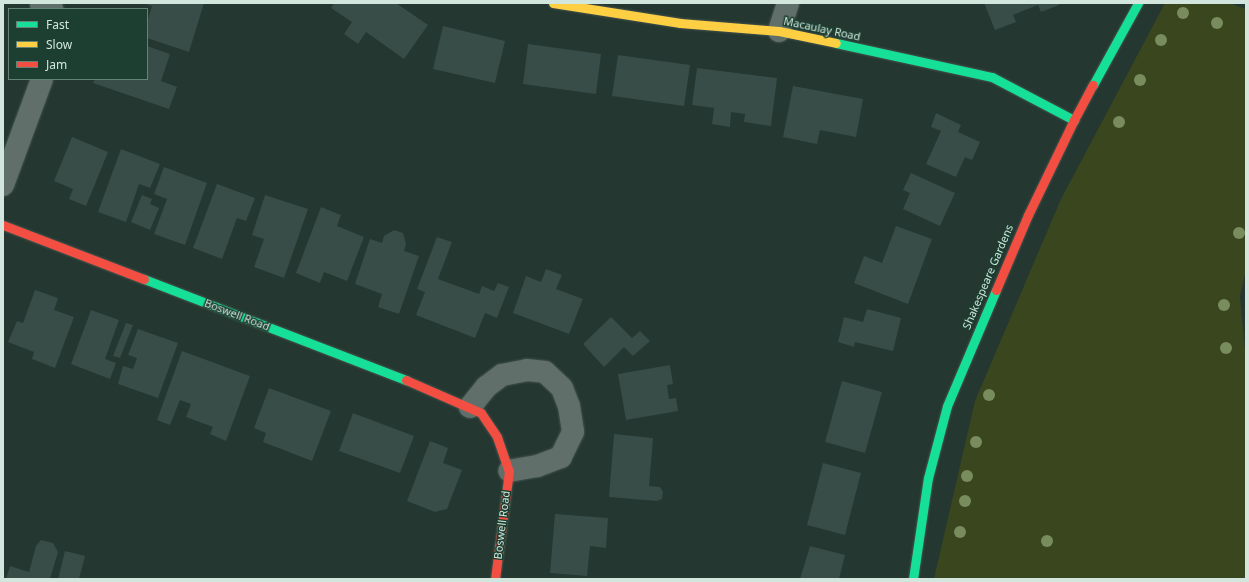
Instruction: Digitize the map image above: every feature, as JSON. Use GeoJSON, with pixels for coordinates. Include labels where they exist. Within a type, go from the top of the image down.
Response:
{"type":"FeatureCollection","features":[{"type":"Feature","properties":{"kind":"street","name":"Macaulay Road"},"geometry":{"type":"LineString","coordinates":[[553,3],[680,23],[779,31],[992,77],[1074,120]]}},
{"type":"Feature","properties":{"kind":"street"},"geometry":{"type":"LineString","coordinates":[[779,31],[788,3]]}},
{"type":"Feature","properties":{"kind":"street","name":"Shakespeare Gardens"},"geometry":{"type":"LineString","coordinates":[[913,579],[928,478],[947,406],[1028,215],[1074,120],[1138,3]]}},
{"type":"Feature","properties":{"kind":"street"},"geometry":{"type":"LineString","coordinates":[[3,185],[42,80]]}},
{"type":"Feature","properties":{"kind":"street","name":"Boswell Road"},"geometry":{"type":"LineString","coordinates":[[3,225],[412,382],[470,407],[481,414],[497,437],[509,471],[495,579]]}},
{"type":"Feature","properties":{"kind":"street"},"geometry":{"type":"LineString","coordinates":[[470,407],[486,387],[502,375],[527,370],[545,372],[562,388],[569,406],[573,432],[561,457],[537,466],[509,471]]}},
{"type":"Feature","properties":{"kind":"green space"},"geometry":{"type":"Polygon","coordinates":[[[1165,3],[1229,3],[1246,9],[1246,270],[1240,296],[1246,362],[1246,579],[934,579],[975,401],[1061,199],[1165,3]]]}},
{"type":"Feature","properties":{"kind":"building"},"geometry":{"type":"Polygon","coordinates":[[[142,3],[204,3],[189,52],[148,38],[148,19],[152,6],[142,3]]]}},
{"type":"Feature","properties":{"kind":"building"},"geometry":{"type":"Polygon","coordinates":[[[334,3],[396,3],[428,25],[404,59],[366,32],[358,44],[344,34],[352,22],[331,8],[334,3]]]}},
{"type":"Feature","properties":{"kind":"building"},"geometry":{"type":"Polygon","coordinates":[[[984,3],[1059,3],[1059,5],[1041,12],[1038,5],[1013,15],[1016,22],[995,30],[984,3]]]}},
{"type":"Feature","properties":{"kind":"building"},"geometry":{"type":"Polygon","coordinates":[[[443,26],[505,41],[495,83],[433,69],[443,26]]]}},
{"type":"Feature","properties":{"kind":"building"},"geometry":{"type":"Polygon","coordinates":[[[528,44],[601,54],[596,94],[523,84],[528,44]]]}},
{"type":"Feature","properties":{"kind":"building"},"geometry":{"type":"Polygon","coordinates":[[[148,46],[170,54],[161,81],[177,87],[169,109],[93,83],[94,80],[148,80],[148,46]]]}},
{"type":"Feature","properties":{"kind":"building"},"geometry":{"type":"Polygon","coordinates":[[[618,55],[690,65],[684,106],[612,96],[618,55]]]}},
{"type":"Feature","properties":{"kind":"building"},"geometry":{"type":"Polygon","coordinates":[[[697,68],[777,78],[771,126],[744,122],[745,114],[731,112],[730,127],[712,124],[714,108],[692,105],[697,68]]]}},
{"type":"Feature","properties":{"kind":"building"},"geometry":{"type":"Polygon","coordinates":[[[793,86],[863,99],[856,137],[820,130],[817,144],[783,137],[793,86]]]}},
{"type":"Feature","properties":{"kind":"building"},"geometry":{"type":"Polygon","coordinates":[[[936,113],[961,125],[958,132],[980,142],[972,160],[965,157],[956,177],[926,164],[941,131],[931,127],[936,113]]]}},
{"type":"Feature","properties":{"kind":"building"},"geometry":{"type":"Polygon","coordinates":[[[72,137],[108,152],[86,206],[69,199],[73,189],[54,181],[72,137]]]}},
{"type":"Feature","properties":{"kind":"building"},"geometry":{"type":"Polygon","coordinates":[[[121,149],[160,164],[150,188],[139,184],[126,222],[98,212],[121,149]]]}},
{"type":"Feature","properties":{"kind":"building"},"geometry":{"type":"Polygon","coordinates":[[[164,167],[207,183],[185,245],[154,234],[167,199],[154,194],[164,167]]]}},
{"type":"Feature","properties":{"kind":"building"},"geometry":{"type":"Polygon","coordinates":[[[911,173],[955,193],[940,226],[903,209],[910,193],[903,190],[911,173]]]}},
{"type":"Feature","properties":{"kind":"building"},"geometry":{"type":"Polygon","coordinates":[[[217,184],[255,198],[246,221],[237,218],[222,259],[193,248],[217,184]]]}},
{"type":"Feature","properties":{"kind":"building"},"geometry":{"type":"Polygon","coordinates":[[[142,195],[152,199],[150,204],[159,208],[150,230],[131,222],[142,195]]]}},
{"type":"Feature","properties":{"kind":"building"},"geometry":{"type":"Polygon","coordinates":[[[265,195],[308,209],[284,278],[254,267],[264,239],[252,235],[265,195]]]}},
{"type":"Feature","properties":{"kind":"building"},"geometry":{"type":"Polygon","coordinates":[[[321,207],[341,215],[337,226],[364,237],[347,281],[324,272],[320,283],[296,273],[321,207]]]}},
{"type":"Feature","properties":{"kind":"building"},"geometry":{"type":"Polygon","coordinates":[[[896,226],[932,239],[908,304],[854,283],[864,256],[882,263],[896,226]]]}},
{"type":"Feature","properties":{"kind":"building"},"geometry":{"type":"Polygon","coordinates":[[[394,230],[403,233],[406,244],[404,251],[419,256],[399,314],[378,307],[382,294],[355,284],[370,239],[382,243],[384,236],[394,230]]]}},
{"type":"Feature","properties":{"kind":"building"},"geometry":{"type":"Polygon","coordinates":[[[437,237],[452,242],[438,279],[479,294],[482,286],[494,291],[498,283],[509,287],[497,318],[485,313],[475,338],[416,315],[425,292],[417,289],[437,237]]]}},
{"type":"Feature","properties":{"kind":"building"},"geometry":{"type":"Polygon","coordinates":[[[546,269],[562,275],[556,289],[583,299],[569,334],[513,313],[526,276],[541,282],[546,269]]]}},
{"type":"Feature","properties":{"kind":"building"},"geometry":{"type":"Polygon","coordinates":[[[35,290],[58,298],[54,310],[74,317],[55,368],[32,359],[34,352],[8,342],[17,321],[23,323],[35,290]]]}},
{"type":"Feature","properties":{"kind":"building"},"geometry":{"type":"Polygon","coordinates":[[[867,309],[901,318],[893,351],[855,342],[854,347],[838,342],[844,317],[863,322],[867,309]]]}},
{"type":"Feature","properties":{"kind":"building"},"geometry":{"type":"Polygon","coordinates":[[[91,310],[119,320],[105,359],[116,363],[110,379],[71,364],[91,310]]]}},
{"type":"Feature","properties":{"kind":"building"},"geometry":{"type":"Polygon","coordinates":[[[611,317],[632,338],[640,331],[650,341],[633,356],[624,347],[604,367],[583,344],[611,317]]]}},
{"type":"Feature","properties":{"kind":"building"},"geometry":{"type":"Polygon","coordinates":[[[126,323],[133,325],[120,358],[113,356],[126,323]]]}},
{"type":"Feature","properties":{"kind":"building"},"geometry":{"type":"Polygon","coordinates":[[[138,329],[178,343],[158,398],[118,384],[123,366],[133,369],[137,358],[128,355],[138,329]]]}},
{"type":"Feature","properties":{"kind":"building"},"geometry":{"type":"Polygon","coordinates":[[[182,351],[250,376],[226,441],[210,434],[213,427],[186,417],[191,404],[180,400],[170,425],[157,420],[182,351]]]}},
{"type":"Feature","properties":{"kind":"building"},"geometry":{"type":"Polygon","coordinates":[[[670,365],[673,384],[667,385],[669,399],[676,398],[678,411],[626,420],[618,374],[670,365]]]}},
{"type":"Feature","properties":{"kind":"building"},"geometry":{"type":"Polygon","coordinates":[[[842,381],[882,392],[865,453],[825,442],[842,381]]]}},
{"type":"Feature","properties":{"kind":"building"},"geometry":{"type":"Polygon","coordinates":[[[269,388],[331,411],[312,461],[263,442],[266,433],[254,428],[269,388]]]}},
{"type":"Feature","properties":{"kind":"building"},"geometry":{"type":"Polygon","coordinates":[[[353,413],[414,436],[400,473],[339,451],[353,413]]]}},
{"type":"Feature","properties":{"kind":"building"},"geometry":{"type":"Polygon","coordinates":[[[614,434],[653,438],[649,486],[660,487],[663,492],[662,499],[657,501],[609,497],[614,434]]]}},
{"type":"Feature","properties":{"kind":"building"},"geometry":{"type":"Polygon","coordinates":[[[430,441],[448,448],[443,463],[462,470],[447,509],[435,512],[407,501],[430,441]]]}},
{"type":"Feature","properties":{"kind":"building"},"geometry":{"type":"Polygon","coordinates":[[[823,463],[861,473],[845,535],[807,525],[823,463]]]}},
{"type":"Feature","properties":{"kind":"building"},"geometry":{"type":"Polygon","coordinates":[[[555,514],[608,518],[606,548],[590,546],[587,576],[550,573],[555,514]]]}},
{"type":"Feature","properties":{"kind":"building"},"geometry":{"type":"Polygon","coordinates":[[[41,540],[53,543],[58,552],[50,579],[6,579],[10,566],[29,572],[36,546],[41,540]]]}},
{"type":"Feature","properties":{"kind":"building"},"geometry":{"type":"Polygon","coordinates":[[[810,546],[845,555],[839,579],[800,579],[810,546]]]}},
{"type":"Feature","properties":{"kind":"building"},"geometry":{"type":"Polygon","coordinates":[[[65,551],[85,556],[79,579],[58,579],[65,551]]]}},
{"type":"Feature","properties":{"kind":"traffic: fast"},"geometry":{"type":"LineString","coordinates":[[1093,85],[1138,3]]}},
{"type":"Feature","properties":{"kind":"traffic: fast"},"geometry":{"type":"LineString","coordinates":[[836,43],[992,77],[1074,120]]}},
{"type":"Feature","properties":{"kind":"traffic: fast"},"geometry":{"type":"LineString","coordinates":[[144,279],[406,380]]}},
{"type":"Feature","properties":{"kind":"traffic: fast"},"geometry":{"type":"LineString","coordinates":[[913,579],[928,478],[947,406],[996,290]]}},
{"type":"Feature","properties":{"kind":"traffic: slow"},"geometry":{"type":"LineString","coordinates":[[553,3],[680,23],[779,31],[836,43]]}},
{"type":"Feature","properties":{"kind":"traffic: jam"},"geometry":{"type":"LineString","coordinates":[[996,290],[1028,215],[1074,120],[1093,85]]}},
{"type":"Feature","properties":{"kind":"traffic: jam"},"geometry":{"type":"LineString","coordinates":[[3,225],[144,279]]}},
{"type":"Feature","properties":{"kind":"traffic: jam"},"geometry":{"type":"LineString","coordinates":[[406,380],[481,413],[497,437],[509,471],[495,579]]}}]}
